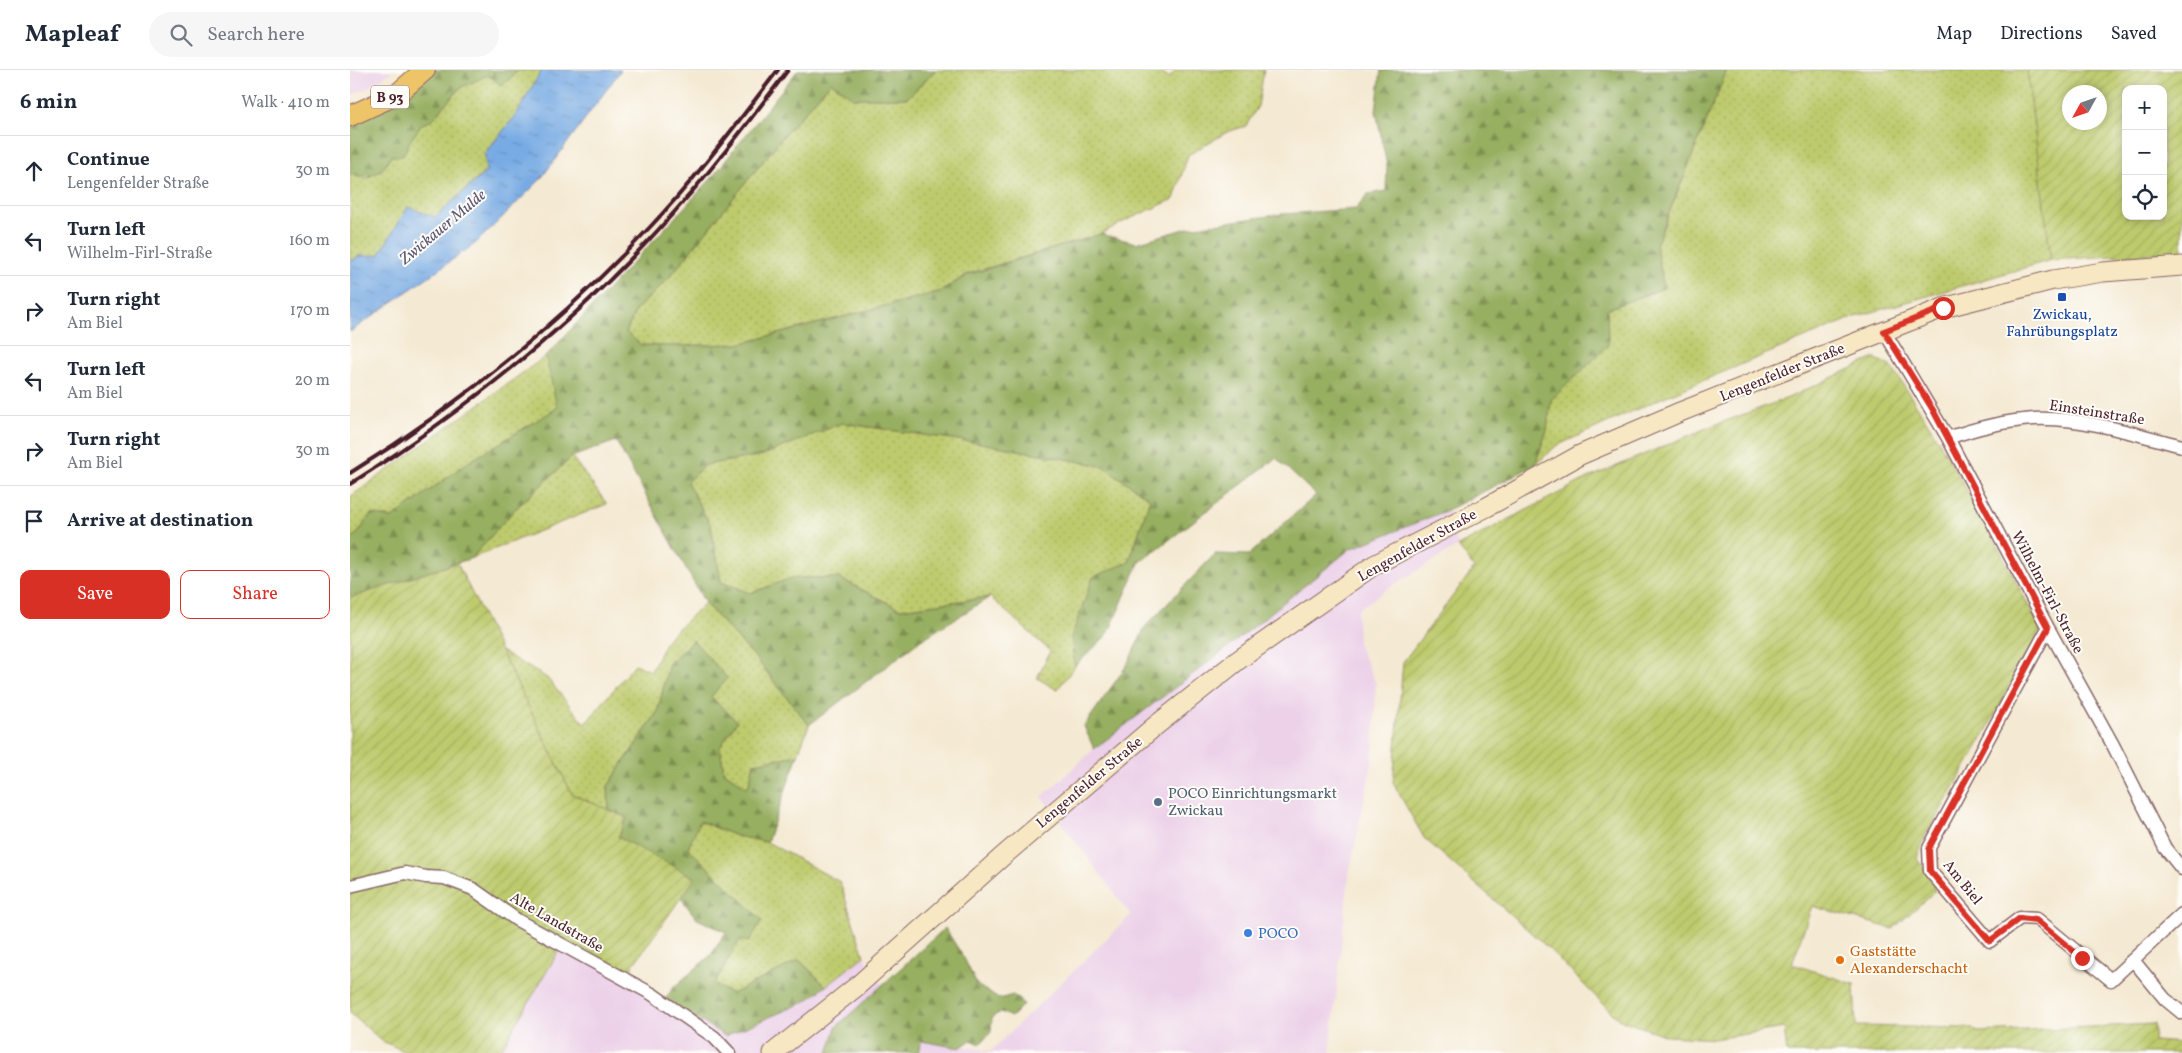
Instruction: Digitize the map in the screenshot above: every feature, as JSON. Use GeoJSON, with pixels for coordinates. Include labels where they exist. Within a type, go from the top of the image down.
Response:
{"type":"FeatureCollection","features":[{"type":"Feature","properties":{"kind":"main road","name":"B 93"},"geometry":{"type":"LineString","coordinates":[[350,116],[396,95],[425,70]]}},
{"type":"Feature","properties":{"kind":"main road","name":"Lengenfelder Straße"},"geometry":{"type":"LineString","coordinates":[[773,1053],[856,986],[1017,843],[1154,727],[1237,661],[1374,565],[1580,455],[1680,412],[1943,308],[2053,280],[2103,272],[2182,266]]}},
{"type":"Feature","properties":{"kind":"street","name":"Wilhelm-Firl-Straße"},"geometry":{"type":"LineString","coordinates":[[1884,331],[1948,438],[2048,628],[2113,745],[2165,848],[2182,870]]}},
{"type":"Feature","properties":{"kind":"street","name":"Einsteinstraße"},"geometry":{"type":"LineString","coordinates":[[1948,438],[1994,424],[2037,419],[2073,422],[2131,433],[2182,446]]}},
{"type":"Feature","properties":{"kind":"street","name":"Am Biel"},"geometry":{"type":"LineString","coordinates":[[2048,628],[1929,848],[1930,871],[1990,941],[2020,918],[2036,920],[2111,980],[2182,914]]}},
{"type":"Feature","properties":{"kind":"street","name":"Alte Landstraße"},"geometry":{"type":"LineString","coordinates":[[350,886],[406,873],[444,878],[473,888],[517,920],[652,994],[714,1036],[729,1053]]}},
{"type":"Feature","properties":{"kind":"street"},"geometry":{"type":"LineString","coordinates":[[2133,960],[2165,999],[2182,1013]]}},
{"type":"Feature","properties":{"kind":"shaded area"},"geometry":{"type":"Polygon","coordinates":[[[350,70],[394,70],[364,90],[350,95],[350,70]]]}},
{"type":"Feature","properties":{"kind":"shaded area"},"geometry":{"type":"Polygon","coordinates":[[[1448,510],[1458,546],[1390,587],[1357,610],[1358,644],[1376,684],[1373,758],[1349,874],[1330,1053],[499,1053],[564,942],[626,975],[725,1036],[805,1002],[864,956],[882,985],[922,1037],[990,1052],[1131,915],[1042,797],[1094,749],[1227,648],[1350,549],[1448,510]]]}},
{"type":"Feature","properties":{"kind":"green space"},"geometry":{"type":"Polygon","coordinates":[[[435,70],[519,70],[502,86],[488,75],[460,88],[431,121],[422,124],[410,141],[403,156],[391,156],[375,174],[364,176],[350,175],[350,127],[417,87],[435,70]]]}},
{"type":"Feature","properties":{"kind":"green space"},"geometry":{"type":"Polygon","coordinates":[[[519,70],[542,70],[516,115],[485,153],[486,171],[435,217],[408,207],[379,255],[359,256],[350,262],[350,175],[367,178],[383,169],[391,156],[410,141],[422,124],[431,120],[460,88],[488,74],[502,86],[519,70]]]}},
{"type":"Feature","properties":{"kind":"green space"},"geometry":{"type":"Polygon","coordinates":[[[798,70],[936,70],[907,98],[853,98],[831,82],[781,139],[668,279],[636,310],[626,332],[641,345],[739,344],[942,291],[967,275],[1101,234],[1136,243],[1188,228],[1282,214],[1356,209],[1368,194],[1386,191],[1387,166],[1376,111],[1381,70],[1727,70],[1656,245],[1664,288],[1607,309],[1608,345],[1551,400],[1547,430],[1535,465],[1448,510],[1350,549],[1227,648],[1094,749],[1084,726],[1127,665],[1145,627],[1215,554],[1249,555],[1316,495],[1276,458],[1139,563],[1108,634],[1075,666],[1071,638],[1093,577],[1129,562],[1150,499],[1103,466],[986,444],[842,423],[763,455],[705,465],[687,482],[711,526],[721,582],[751,593],[792,578],[839,578],[900,609],[990,597],[921,640],[809,725],[754,656],[705,603],[616,441],[572,457],[514,510],[472,558],[350,598],[350,540],[359,532],[371,514],[392,518],[467,463],[557,408],[546,356],[710,180],[798,70]]]}},
{"type":"Feature","properties":{"kind":"green space"},"geometry":{"type":"Polygon","coordinates":[[[936,70],[1156,70],[1169,78],[1176,70],[1264,70],[1258,106],[1246,126],[1227,132],[1188,155],[1174,199],[1101,234],[967,274],[942,291],[739,344],[641,345],[626,333],[636,310],[668,279],[781,139],[831,82],[853,98],[907,98],[936,70]]]}},
{"type":"Feature","properties":{"kind":"green space"},"geometry":{"type":"Polygon","coordinates":[[[1727,70],[2027,70],[2051,260],[1852,318],[1664,397],[1556,446],[1535,465],[1547,430],[1551,400],[1608,345],[1607,309],[1664,288],[1656,245],[1727,70]]]}},
{"type":"Feature","properties":{"kind":"green space"},"geometry":{"type":"Polygon","coordinates":[[[2027,70],[2182,70],[2182,252],[2051,260],[2027,70]]]}},
{"type":"Feature","properties":{"kind":"green space"},"geometry":{"type":"Polygon","coordinates":[[[546,356],[558,408],[467,463],[392,518],[371,514],[359,532],[350,540],[350,497],[546,356]]]}},
{"type":"Feature","properties":{"kind":"green space"},"geometry":{"type":"Polygon","coordinates":[[[1874,358],[1891,366],[1933,431],[1989,529],[2041,630],[1979,744],[1925,837],[1917,859],[1933,880],[1935,891],[1893,929],[1812,906],[1792,964],[1854,984],[1856,1026],[1973,1028],[1978,1032],[2154,1024],[2154,1041],[2182,1043],[2182,1053],[1787,1053],[1784,1028],[1714,1039],[1667,1036],[1618,1019],[1546,946],[1424,838],[1393,783],[1403,662],[1474,568],[1458,546],[1586,479],[1709,427],[1788,398],[1874,358]]]}},
{"type":"Feature","properties":{"kind":"green space"},"geometry":{"type":"Polygon","coordinates":[[[842,423],[986,444],[1103,466],[1150,499],[1129,562],[1071,638],[1075,666],[1057,690],[1037,678],[1050,651],[990,597],[900,609],[839,578],[792,578],[751,593],[721,582],[711,526],[686,481],[705,465],[763,455],[842,423]]]}},
{"type":"Feature","properties":{"kind":"green space"},"geometry":{"type":"Polygon","coordinates":[[[572,457],[607,504],[472,558],[514,510],[572,457]]]}},
{"type":"Feature","properties":{"kind":"green space"},"geometry":{"type":"Polygon","coordinates":[[[457,563],[572,794],[627,818],[618,837],[695,878],[626,975],[564,942],[499,1053],[408,1053],[382,1041],[350,1013],[350,598],[457,563]]]}},
{"type":"Feature","properties":{"kind":"green space"},"geometry":{"type":"Polygon","coordinates":[[[705,603],[754,656],[809,725],[798,755],[754,763],[748,788],[724,772],[720,747],[669,663],[658,711],[608,786],[609,810],[572,794],[501,651],[547,678],[585,724],[635,664],[651,671],[667,639],[705,603]]]}},
{"type":"Feature","properties":{"kind":"green space"},"geometry":{"type":"Polygon","coordinates":[[[693,640],[727,678],[711,697],[737,721],[720,747],[724,772],[748,788],[754,763],[798,755],[767,842],[736,836],[700,821],[688,848],[762,920],[749,942],[740,940],[714,984],[732,994],[799,960],[826,986],[805,1002],[725,1036],[665,999],[674,987],[711,955],[726,932],[697,919],[681,898],[694,878],[618,837],[627,818],[609,810],[608,786],[658,711],[669,663],[693,640]]]}},
{"type":"Feature","properties":{"kind":"green space"},"geometry":{"type":"Polygon","coordinates":[[[699,821],[736,836],[767,842],[840,882],[864,956],[826,986],[799,960],[732,994],[714,984],[740,940],[688,848],[699,821]]]}},
{"type":"Feature","properties":{"kind":"green space"},"geometry":{"type":"Polygon","coordinates":[[[945,928],[964,958],[977,985],[999,999],[1013,995],[1024,1004],[1011,1017],[1001,1012],[992,1017],[991,1032],[980,1044],[971,1040],[960,1048],[921,1041],[918,1053],[828,1053],[836,1027],[945,928]]]}},
{"type":"Feature","properties":{"kind":"water","name":"Zwickauer Mulde"},"geometry":{"type":"Polygon","coordinates":[[[542,70],[621,70],[540,180],[476,243],[350,332],[350,262],[359,256],[379,255],[408,207],[435,217],[486,172],[485,153],[516,115],[542,70]]]}},
{"type":"Feature","properties":{"kind":"railway"},"geometry":{"type":"LineString","coordinates":[[350,473],[471,390],[546,328],[582,295],[668,207],[716,150],[778,70]]}},
{"type":"Feature","properties":{"kind":"railway"},"geometry":{"type":"LineString","coordinates":[[350,484],[474,398],[513,367],[589,300],[625,265],[676,210],[726,151],[788,70]]}},
{"type":"Feature","properties":{"kind":"place","name":"Zwickau, Fahrübungsplatz"},"geometry":{"type":"Point","coordinates":[2062,297]}},
{"type":"Feature","properties":{"kind":"place","name":"POCO Einrichtungsmarkt Zwickau"},"geometry":{"type":"Point","coordinates":[1158,802]}},
{"type":"Feature","properties":{"kind":"place","name":"POCO"},"geometry":{"type":"Point","coordinates":[1248,933]}},
{"type":"Feature","properties":{"kind":"place","name":"Gaststätte Alexanderschacht"},"geometry":{"type":"Point","coordinates":[1840,960]}},
{"type":"Feature","properties":{"kind":"route"},"geometry":{"type":"LineString","coordinates":[[1943,308],[1884,331],[1933,410],[2048,628],[1929,848],[1930,871],[1990,941],[2020,918],[2036,920],[2082,958]]}}]}
